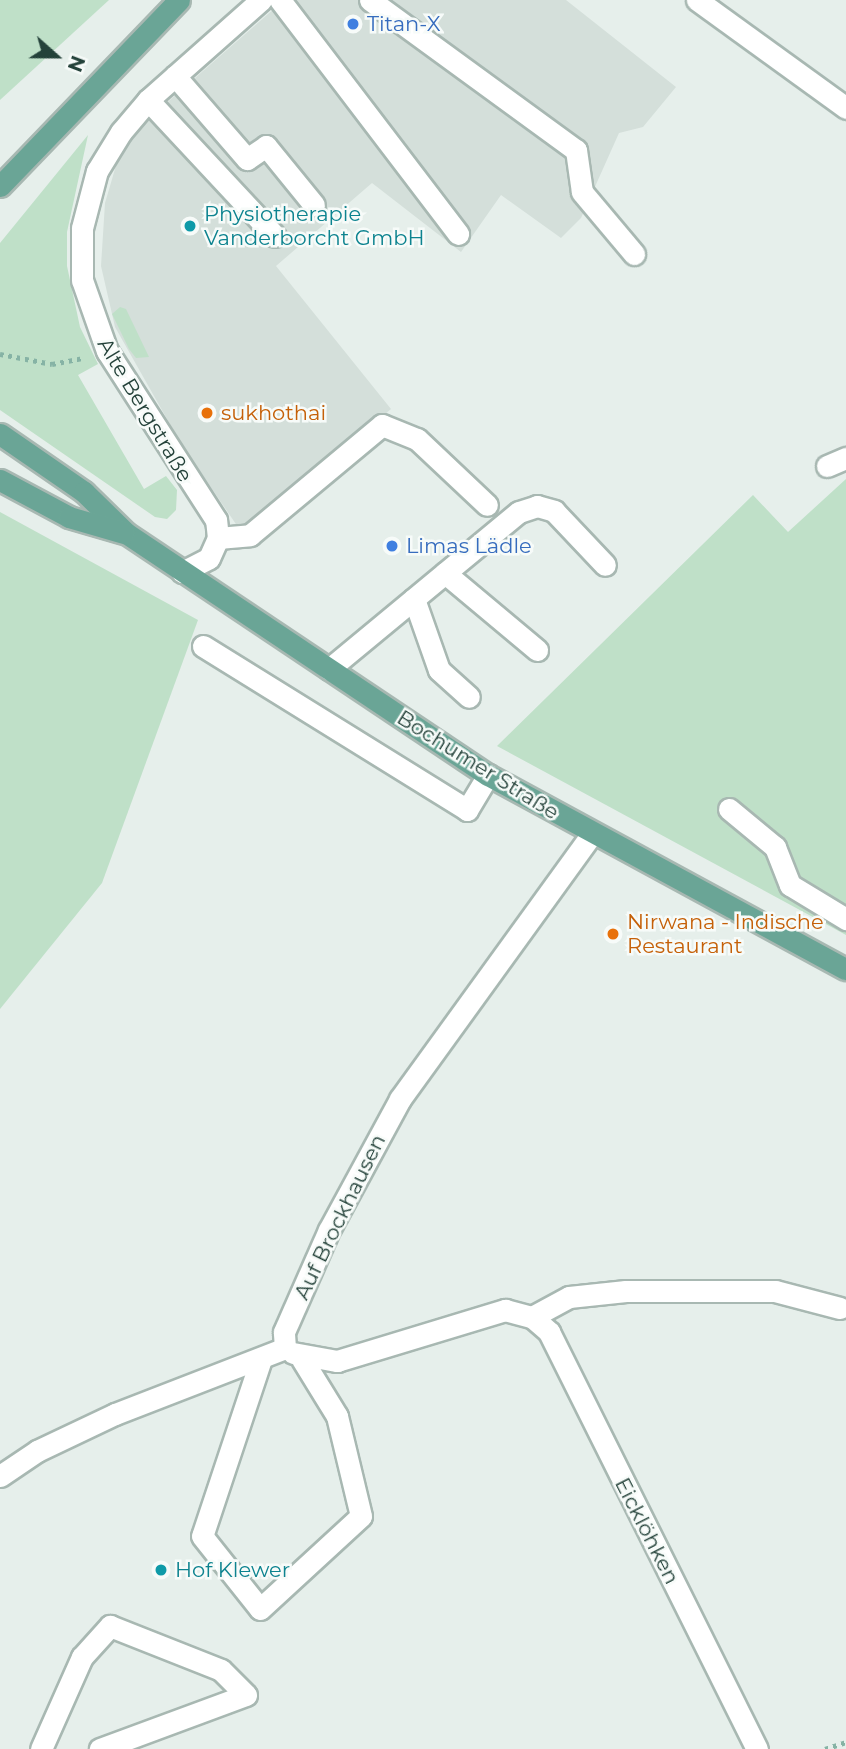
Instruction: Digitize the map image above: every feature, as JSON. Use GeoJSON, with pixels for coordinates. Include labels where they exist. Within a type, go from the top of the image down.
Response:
{"type":"FeatureCollection","features":[{"type":"Feature","properties":{"kind":"main road"},"geometry":{"type":"LineString","coordinates":[[0,186],[35,146],[179,0]]}},
{"type":"Feature","properties":{"kind":"main road"},"geometry":{"type":"LineString","coordinates":[[0,172],[35,146]]}},
{"type":"Feature","properties":{"kind":"main road","name":"Bochumer Straße"},"geometry":{"type":"LineString","coordinates":[[0,434],[84,492],[126,533],[488,775],[591,835],[846,969]]}},
{"type":"Feature","properties":{"kind":"main road","name":"Bochumer Straße"},"geometry":{"type":"LineString","coordinates":[[0,480],[69,517],[126,533]]}},
{"type":"Feature","properties":{"kind":"street","name":"Alte Bergstraße"},"geometry":{"type":"LineString","coordinates":[[218,538],[216,520],[148,423],[107,351],[82,280],[82,229],[97,171],[148,100],[261,0]]}},
{"type":"Feature","properties":{"kind":"street"},"geometry":{"type":"LineString","coordinates":[[280,0],[458,234]]}},
{"type":"Feature","properties":{"kind":"street"},"geometry":{"type":"LineString","coordinates":[[370,0],[576,150],[582,192],[634,254]]}},
{"type":"Feature","properties":{"kind":"street"},"geometry":{"type":"LineString","coordinates":[[697,0],[846,108]]}},
{"type":"Feature","properties":{"kind":"street"},"geometry":{"type":"LineString","coordinates":[[175,76],[247,159],[266,146],[314,205]]}},
{"type":"Feature","properties":{"kind":"street"},"geometry":{"type":"LineString","coordinates":[[148,100],[275,236]]}},
{"type":"Feature","properties":{"kind":"street"},"geometry":{"type":"LineString","coordinates":[[182,572],[209,558],[218,538],[250,535],[382,425],[416,439],[487,505]]}},
{"type":"Feature","properties":{"kind":"street"},"geometry":{"type":"LineString","coordinates":[[329,669],[519,512],[537,506],[554,511],[605,565]]}},
{"type":"Feature","properties":{"kind":"street"},"geometry":{"type":"LineString","coordinates":[[445,573],[537,650]]}},
{"type":"Feature","properties":{"kind":"street"},"geometry":{"type":"LineString","coordinates":[[414,599],[439,670],[469,697]]}},
{"type":"Feature","properties":{"kind":"street"},"geometry":{"type":"LineString","coordinates":[[203,646],[467,810],[488,775]]}},
{"type":"Feature","properties":{"kind":"street"},"geometry":{"type":"LineString","coordinates":[[729,809],[775,847],[790,885],[846,919]]}},
{"type":"Feature","properties":{"kind":"street","name":"Auf Brockhausen"},"geometry":{"type":"LineString","coordinates":[[294,1354],[284,1332],[330,1230],[387,1121],[591,835]]}},
{"type":"Feature","properties":{"kind":"street"},"geometry":{"type":"LineString","coordinates":[[0,1476],[37,1451],[115,1414],[260,1362],[294,1354],[337,1361],[505,1310],[533,1317],[569,1297],[706,1288],[775,1291],[840,1308]]}},
{"type":"Feature","properties":{"kind":"street","name":"Eicklöhken"},"geometry":{"type":"LineString","coordinates":[[533,1317],[549,1332],[757,1749]]}},
{"type":"Feature","properties":{"kind":"street"},"geometry":{"type":"LineString","coordinates":[[260,1362],[202,1536],[260,1609],[361,1516],[337,1416],[294,1354]]}},
{"type":"Feature","properties":{"kind":"street"},"geometry":{"type":"LineString","coordinates":[[41,1749],[82,1657],[110,1626],[221,1670],[246,1695],[100,1749]]}},
{"type":"Feature","properties":{"kind":"path"},"geometry":{"type":"LineString","coordinates":[[0,354],[52,363],[107,351]]}},
{"type":"Feature","properties":{"kind":"path"},"geometry":{"type":"LineString","coordinates":[[825,1749],[846,1742]]}},
{"type":"Feature","properties":{"kind":"shaded area"},"geometry":{"type":"Polygon","coordinates":[[[284,0],[566,0],[676,87],[643,127],[619,133],[581,218],[561,238],[501,195],[461,252],[372,183],[276,266],[391,409],[242,533],[180,442],[115,327],[101,266],[105,203],[120,152],[147,120],[284,0]]]}},
{"type":"Feature","properties":{"kind":"green space"},"geometry":{"type":"Polygon","coordinates":[[[0,0],[109,0],[0,100],[0,0]]]}},
{"type":"Feature","properties":{"kind":"green space"},"geometry":{"type":"Polygon","coordinates":[[[88,135],[67,232],[67,266],[80,327],[98,364],[78,375],[144,489],[166,476],[177,490],[176,510],[167,519],[155,517],[0,410],[0,243],[88,135]]]}},
{"type":"Feature","properties":{"kind":"green space"},"geometry":{"type":"Polygon","coordinates":[[[120,307],[126,309],[149,357],[136,358],[129,349],[112,314],[120,307]]]}},
{"type":"Feature","properties":{"kind":"green space"},"geometry":{"type":"Polygon","coordinates":[[[846,479],[846,935],[497,746],[753,495],[788,532],[846,479]]]}},
{"type":"Feature","properties":{"kind":"green space"},"geometry":{"type":"Polygon","coordinates":[[[0,512],[198,620],[102,883],[0,1009],[0,512]]]}},
{"type":"Feature","properties":{"kind":"place","name":"Titan-X"},"geometry":{"type":"Point","coordinates":[353,24]}},
{"type":"Feature","properties":{"kind":"place","name":"Physiotherapie Vanderborcht GmbH"},"geometry":{"type":"Point","coordinates":[190,226]}},
{"type":"Feature","properties":{"kind":"place","name":"sukhothai"},"geometry":{"type":"Point","coordinates":[207,413]}},
{"type":"Feature","properties":{"kind":"place","name":"Limas Lädle"},"geometry":{"type":"Point","coordinates":[392,546]}},
{"type":"Feature","properties":{"kind":"place","name":"Nirwana - Indische Restaurant"},"geometry":{"type":"Point","coordinates":[613,934]}},
{"type":"Feature","properties":{"kind":"place","name":"Hof Klewer"},"geometry":{"type":"Point","coordinates":[161,1570]}}]}
